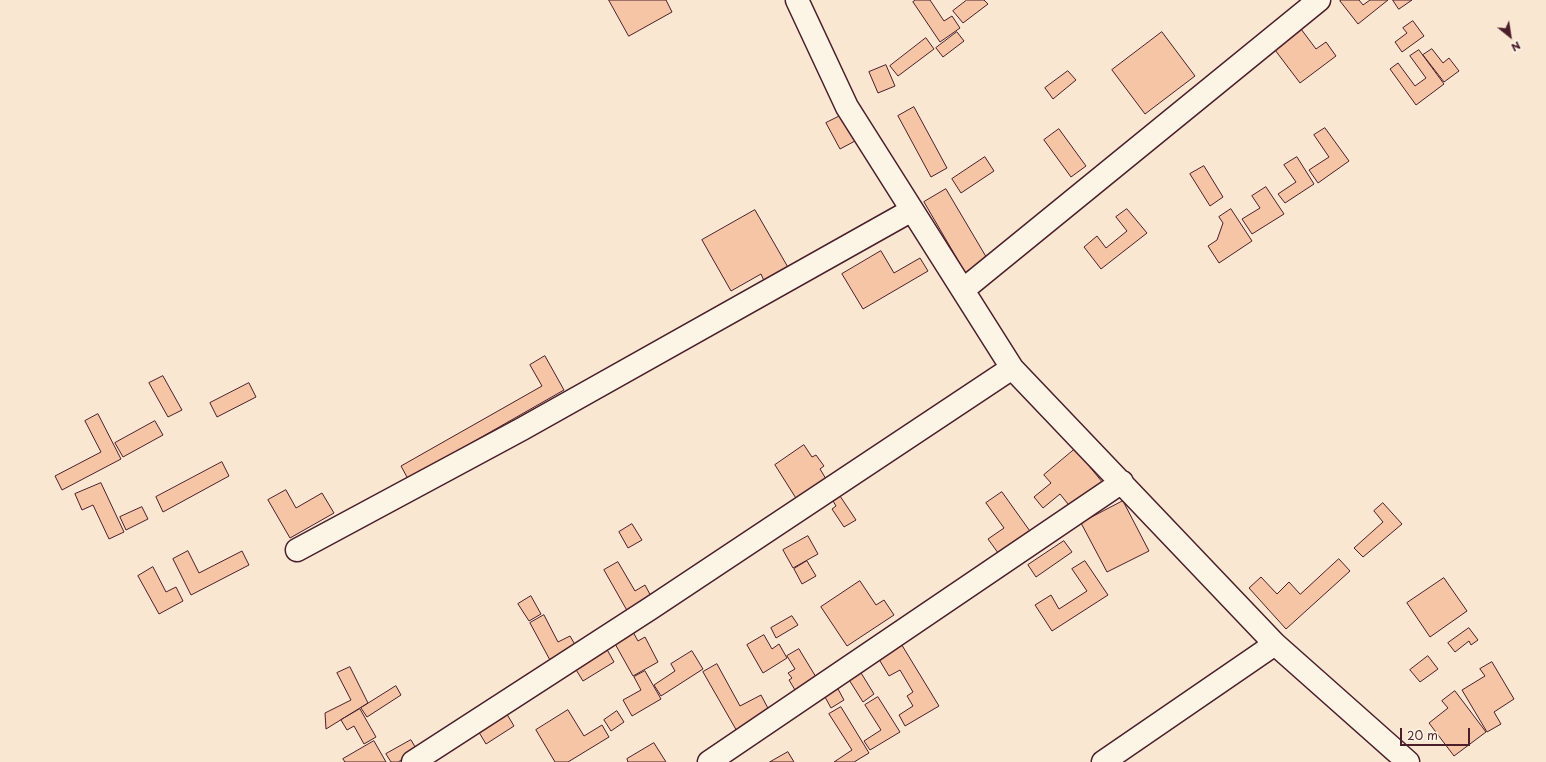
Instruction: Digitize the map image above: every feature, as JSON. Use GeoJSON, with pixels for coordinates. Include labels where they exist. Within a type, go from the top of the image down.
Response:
{"type":"FeatureCollection","features":[{"type":"Feature","properties":{"kind":"street"},"geometry":{"type":"LineString","coordinates":[[797,0],[847,107],[1012,368],[1275,644],[1408,762]]}},
{"type":"Feature","properties":{"kind":"street"},"geometry":{"type":"LineString","coordinates":[[963,290],[1319,0]]}},
{"type":"Feature","properties":{"kind":"street"},"geometry":{"type":"LineString","coordinates":[[297,550],[522,429],[912,210]]}},
{"type":"Feature","properties":{"kind":"street"},"geometry":{"type":"LineString","coordinates":[[413,762],[651,608],[1012,368]]}},
{"type":"Feature","properties":{"kind":"street"},"geometry":{"type":"LineString","coordinates":[[709,762],[1122,482]]}},
{"type":"Feature","properties":{"kind":"street"},"geometry":{"type":"LineString","coordinates":[[1103,762],[1275,644]]}},
{"type":"Feature","properties":{"kind":"building"},"geometry":{"type":"Polygon","coordinates":[[[609,0],[666,0],[672,12],[629,36],[609,0]]]}},
{"type":"Feature","properties":{"kind":"building"},"geometry":{"type":"Polygon","coordinates":[[[916,0],[930,0],[944,21],[952,16],[960,28],[940,42],[913,2],[916,0]]]}},
{"type":"Feature","properties":{"kind":"building"},"geometry":{"type":"Polygon","coordinates":[[[967,0],[984,0],[988,4],[963,23],[953,11],[967,0]]]}},
{"type":"Feature","properties":{"kind":"building"},"geometry":{"type":"Polygon","coordinates":[[[1359,0],[1363,5],[1370,0],[1388,0],[1358,24],[1340,1],[1359,0]]]}},
{"type":"Feature","properties":{"kind":"building"},"geometry":{"type":"Polygon","coordinates":[[[1393,0],[1412,0],[1399,9],[1393,0]]]}},
{"type":"Feature","properties":{"kind":"building"},"geometry":{"type":"Polygon","coordinates":[[[1413,21],[1424,36],[1402,52],[1395,42],[1407,33],[1403,28],[1413,21]]]}},
{"type":"Feature","properties":{"kind":"building"},"geometry":{"type":"Polygon","coordinates":[[[1301,29],[1316,49],[1326,42],[1336,56],[1300,83],[1275,50],[1301,29]]]}},
{"type":"Feature","properties":{"kind":"building"},"geometry":{"type":"Polygon","coordinates":[[[957,32],[964,41],[943,57],[936,48],[957,32]]]}},
{"type":"Feature","properties":{"kind":"building"},"geometry":{"type":"Polygon","coordinates":[[[1162,32],[1195,76],[1145,114],[1112,70],[1162,32]]]}},
{"type":"Feature","properties":{"kind":"building"},"geometry":{"type":"Polygon","coordinates":[[[926,38],[934,49],[898,76],[890,66],[926,38]]]}},
{"type":"Feature","properties":{"kind":"building"},"geometry":{"type":"Polygon","coordinates":[[[1432,49],[1443,63],[1449,58],[1459,71],[1444,82],[1423,55],[1432,49]]]}},
{"type":"Feature","properties":{"kind":"building"},"geometry":{"type":"Polygon","coordinates":[[[1419,50],[1444,84],[1416,105],[1390,69],[1398,63],[1415,86],[1426,78],[1410,56],[1419,50]]]}},
{"type":"Feature","properties":{"kind":"building"},"geometry":{"type":"Polygon","coordinates":[[[886,65],[895,86],[878,93],[869,72],[886,65]]]}},
{"type":"Feature","properties":{"kind":"building"},"geometry":{"type":"Polygon","coordinates":[[[1068,71],[1076,80],[1053,99],[1045,88],[1068,71]]]}},
{"type":"Feature","properties":{"kind":"building"},"geometry":{"type":"Polygon","coordinates":[[[914,107],[947,168],[931,177],[898,116],[914,107]]]}},
{"type":"Feature","properties":{"kind":"building"},"geometry":{"type":"Polygon","coordinates":[[[842,115],[855,141],[840,149],[826,123],[842,115]]]}},
{"type":"Feature","properties":{"kind":"building"},"geometry":{"type":"Polygon","coordinates":[[[1325,128],[1349,161],[1318,183],[1309,170],[1329,157],[1314,135],[1325,128]]]}},
{"type":"Feature","properties":{"kind":"building"},"geometry":{"type":"Polygon","coordinates":[[[1059,129],[1086,166],[1071,177],[1044,140],[1059,129]]]}},
{"type":"Feature","properties":{"kind":"building"},"geometry":{"type":"Polygon","coordinates":[[[985,157],[994,171],[961,193],[952,179],[985,157]]]}},
{"type":"Feature","properties":{"kind":"building"},"geometry":{"type":"Polygon","coordinates":[[[1297,157],[1314,184],[1285,203],[1278,194],[1296,182],[1284,165],[1297,157]]]}},
{"type":"Feature","properties":{"kind":"building"},"geometry":{"type":"Polygon","coordinates":[[[1204,166],[1223,197],[1210,206],[1190,174],[1204,166]]]}},
{"type":"Feature","properties":{"kind":"building"},"geometry":{"type":"Polygon","coordinates":[[[1266,187],[1284,214],[1252,234],[1242,219],[1260,208],[1252,196],[1266,187]]]}},
{"type":"Feature","properties":{"kind":"building"},"geometry":{"type":"Polygon","coordinates":[[[946,189],[988,260],[966,274],[924,202],[946,189]]]}},
{"type":"Feature","properties":{"kind":"building"},"geometry":{"type":"Polygon","coordinates":[[[1127,209],[1147,233],[1101,269],[1084,247],[1097,236],[1106,248],[1127,231],[1116,217],[1127,209]]]}},
{"type":"Feature","properties":{"kind":"building"},"geometry":{"type":"Polygon","coordinates":[[[1231,209],[1252,241],[1219,263],[1208,246],[1217,240],[1223,223],[1219,217],[1231,209]]]}},
{"type":"Feature","properties":{"kind":"building"},"geometry":{"type":"Polygon","coordinates":[[[755,210],[789,269],[765,283],[761,274],[731,291],[702,240],[755,210]]]}},
{"type":"Feature","properties":{"kind":"building"},"geometry":{"type":"Polygon","coordinates":[[[881,251],[894,273],[920,258],[928,271],[863,309],[842,274],[881,251]]]}},
{"type":"Feature","properties":{"kind":"building"},"geometry":{"type":"Polygon","coordinates":[[[545,356],[564,390],[408,479],[401,466],[542,386],[530,365],[545,356]]]}},
{"type":"Feature","properties":{"kind":"building"},"geometry":{"type":"Polygon","coordinates":[[[163,376],[182,410],[168,417],[149,383],[163,376]]]}},
{"type":"Feature","properties":{"kind":"building"},"geometry":{"type":"Polygon","coordinates":[[[249,383],[256,397],[217,417],[210,403],[249,383]]]}},
{"type":"Feature","properties":{"kind":"building"},"geometry":{"type":"Polygon","coordinates":[[[98,414],[121,459],[62,490],[55,476],[101,452],[85,421],[98,414]]]}},
{"type":"Feature","properties":{"kind":"building"},"geometry":{"type":"Polygon","coordinates":[[[155,421],[163,435],[123,457],[115,443],[155,421]]]}},
{"type":"Feature","properties":{"kind":"building"},"geometry":{"type":"Polygon","coordinates":[[[804,445],[812,457],[816,455],[824,466],[820,469],[829,484],[799,503],[775,465],[804,445]]]}},
{"type":"Feature","properties":{"kind":"building"},"geometry":{"type":"Polygon","coordinates":[[[1075,449],[1103,483],[1072,509],[1060,494],[1043,508],[1034,497],[1051,483],[1044,475],[1075,449]]]}},
{"type":"Feature","properties":{"kind":"building"},"geometry":{"type":"Polygon","coordinates":[[[222,462],[229,476],[163,512],[156,497],[222,462]]]}},
{"type":"Feature","properties":{"kind":"building"},"geometry":{"type":"Polygon","coordinates":[[[101,483],[124,532],[109,539],[93,505],[82,510],[75,494],[101,483]]]}},
{"type":"Feature","properties":{"kind":"building"},"geometry":{"type":"Polygon","coordinates":[[[286,490],[296,508],[322,493],[334,513],[290,538],[268,500],[286,490]]]}},
{"type":"Feature","properties":{"kind":"building"},"geometry":{"type":"Polygon","coordinates":[[[1002,492],[1032,534],[1001,557],[988,539],[1004,528],[986,503],[1002,492]]]}},
{"type":"Feature","properties":{"kind":"building"},"geometry":{"type":"Polygon","coordinates":[[[840,496],[856,520],[844,527],[832,509],[836,506],[833,501],[840,496]]]}},
{"type":"Feature","properties":{"kind":"building"},"geometry":{"type":"Polygon","coordinates":[[[1123,501],[1149,551],[1107,572],[1081,523],[1123,501]]]}},
{"type":"Feature","properties":{"kind":"building"},"geometry":{"type":"Polygon","coordinates":[[[1383,503],[1402,524],[1363,557],[1354,548],[1383,522],[1374,511],[1383,503]]]}},
{"type":"Feature","properties":{"kind":"building"},"geometry":{"type":"Polygon","coordinates":[[[142,507],[148,519],[126,530],[120,517],[142,507]]]}},
{"type":"Feature","properties":{"kind":"building"},"geometry":{"type":"Polygon","coordinates":[[[632,524],[642,540],[628,548],[619,532],[632,524]]]}},
{"type":"Feature","properties":{"kind":"building"},"geometry":{"type":"Polygon","coordinates":[[[808,536],[818,554],[793,568],[783,550],[808,536]]]}},
{"type":"Feature","properties":{"kind":"building"},"geometry":{"type":"Polygon","coordinates":[[[1064,541],[1072,552],[1036,577],[1028,565],[1064,541]]]}},
{"type":"Feature","properties":{"kind":"building"},"geometry":{"type":"Polygon","coordinates":[[[188,551],[199,573],[242,551],[249,565],[191,595],[173,559],[188,551]]]}},
{"type":"Feature","properties":{"kind":"building"},"geometry":{"type":"Polygon","coordinates":[[[1339,559],[1350,571],[1286,629],[1249,588],[1261,577],[1277,594],[1289,582],[1300,594],[1339,559]]]}},
{"type":"Feature","properties":{"kind":"building"},"geometry":{"type":"Polygon","coordinates":[[[807,561],[816,576],[802,584],[794,569],[807,561]]]}},
{"type":"Feature","properties":{"kind":"building"},"geometry":{"type":"Polygon","coordinates":[[[1085,561],[1108,595],[1052,631],[1035,605],[1051,595],[1059,609],[1087,591],[1072,569],[1085,561]]]}},
{"type":"Feature","properties":{"kind":"building"},"geometry":{"type":"Polygon","coordinates":[[[618,562],[635,591],[645,585],[653,600],[629,614],[604,570],[618,562]]]}},
{"type":"Feature","properties":{"kind":"building"},"geometry":{"type":"Polygon","coordinates":[[[153,567],[166,592],[176,587],[183,601],[159,614],[138,576],[153,567]]]}},
{"type":"Feature","properties":{"kind":"building"},"geometry":{"type":"Polygon","coordinates":[[[1444,578],[1467,611],[1430,637],[1407,603],[1444,578]]]}},
{"type":"Feature","properties":{"kind":"building"},"geometry":{"type":"Polygon","coordinates":[[[860,581],[876,605],[884,600],[894,615],[847,646],[821,607],[860,581]]]}},
{"type":"Feature","properties":{"kind":"building"},"geometry":{"type":"Polygon","coordinates":[[[531,596],[541,614],[529,621],[518,604],[531,596]]]}},
{"type":"Feature","properties":{"kind":"building"},"geometry":{"type":"Polygon","coordinates":[[[544,615],[558,642],[570,636],[577,648],[551,662],[530,623],[544,615]]]}},
{"type":"Feature","properties":{"kind":"building"},"geometry":{"type":"Polygon","coordinates":[[[792,616],[798,625],[776,638],[771,628],[792,616]]]}},
{"type":"Feature","properties":{"kind":"building"},"geometry":{"type":"Polygon","coordinates":[[[1469,628],[1478,640],[1471,645],[1469,641],[1455,652],[1448,643],[1469,628]]]}},
{"type":"Feature","properties":{"kind":"building"},"geometry":{"type":"Polygon","coordinates":[[[633,632],[638,641],[645,637],[658,662],[633,676],[614,642],[633,632]]]}},
{"type":"Feature","properties":{"kind":"building"},"geometry":{"type":"Polygon","coordinates":[[[764,635],[772,649],[779,644],[787,658],[763,673],[747,645],[764,635]]]}},
{"type":"Feature","properties":{"kind":"building"},"geometry":{"type":"Polygon","coordinates":[[[900,642],[939,706],[905,726],[899,715],[913,706],[907,696],[913,692],[900,670],[889,676],[877,656],[900,642]]]}},
{"type":"Feature","properties":{"kind":"building"},"geometry":{"type":"Polygon","coordinates":[[[605,646],[614,662],[583,681],[573,665],[605,646]]]}},
{"type":"Feature","properties":{"kind":"building"},"geometry":{"type":"Polygon","coordinates":[[[799,649],[819,682],[798,695],[789,680],[792,678],[788,673],[795,669],[787,656],[799,649]]]}},
{"type":"Feature","properties":{"kind":"building"},"geometry":{"type":"Polygon","coordinates":[[[692,651],[703,669],[661,696],[654,685],[675,671],[671,664],[692,651]]]}},
{"type":"Feature","properties":{"kind":"building"},"geometry":{"type":"Polygon","coordinates":[[[1428,656],[1438,669],[1420,682],[1410,670],[1428,656]]]}},
{"type":"Feature","properties":{"kind":"building"},"geometry":{"type":"Polygon","coordinates":[[[1492,662],[1514,699],[1494,712],[1501,724],[1487,732],[1462,690],[1485,676],[1480,669],[1492,662]]]}},
{"type":"Feature","properties":{"kind":"building"},"geometry":{"type":"Polygon","coordinates":[[[717,664],[740,706],[761,695],[771,714],[738,733],[703,672],[717,664]]]}},
{"type":"Feature","properties":{"kind":"building"},"geometry":{"type":"Polygon","coordinates":[[[350,667],[368,703],[326,729],[325,713],[351,700],[337,673],[350,667]]]}},
{"type":"Feature","properties":{"kind":"building"},"geometry":{"type":"Polygon","coordinates":[[[858,668],[874,694],[863,702],[846,675],[858,668]]]}},
{"type":"Feature","properties":{"kind":"building"},"geometry":{"type":"Polygon","coordinates":[[[645,671],[661,699],[632,716],[623,700],[641,690],[634,677],[645,671]]]}},
{"type":"Feature","properties":{"kind":"building"},"geometry":{"type":"Polygon","coordinates":[[[396,686],[401,695],[367,717],[361,708],[396,686]]]}},
{"type":"Feature","properties":{"kind":"building"},"geometry":{"type":"Polygon","coordinates":[[[838,689],[844,700],[831,708],[825,697],[838,689]]]}},
{"type":"Feature","properties":{"kind":"building"},"geometry":{"type":"Polygon","coordinates":[[[1455,691],[1486,732],[1454,756],[1429,723],[1448,708],[1442,701],[1455,691]]]}},
{"type":"Feature","properties":{"kind":"building"},"geometry":{"type":"Polygon","coordinates":[[[878,697],[900,732],[870,750],[864,741],[881,730],[865,705],[878,697]]]}},
{"type":"Feature","properties":{"kind":"building"},"geometry":{"type":"Polygon","coordinates":[[[841,707],[869,753],[854,762],[834,762],[852,750],[829,714],[841,707]]]}},
{"type":"Feature","properties":{"kind":"building"},"geometry":{"type":"Polygon","coordinates":[[[360,709],[376,737],[364,744],[354,726],[347,730],[341,720],[360,709]]]}},
{"type":"Feature","properties":{"kind":"building"},"geometry":{"type":"Polygon","coordinates":[[[568,710],[584,736],[602,725],[609,737],[568,762],[555,762],[536,730],[568,710]]]}},
{"type":"Feature","properties":{"kind":"building"},"geometry":{"type":"Polygon","coordinates":[[[505,711],[514,726],[486,744],[477,729],[505,711]]]}},
{"type":"Feature","properties":{"kind":"building"},"geometry":{"type":"Polygon","coordinates":[[[617,711],[624,722],[611,731],[604,720],[617,711]]]}},
{"type":"Feature","properties":{"kind":"building"},"geometry":{"type":"Polygon","coordinates":[[[411,740],[417,750],[398,762],[391,762],[386,754],[411,740]]]}},
{"type":"Feature","properties":{"kind":"building"},"geometry":{"type":"Polygon","coordinates":[[[374,741],[386,762],[345,762],[343,759],[374,741]]]}},
{"type":"Feature","properties":{"kind":"building"},"geometry":{"type":"Polygon","coordinates":[[[654,743],[666,762],[628,762],[627,759],[654,743]]]}},
{"type":"Feature","properties":{"kind":"building"},"geometry":{"type":"Polygon","coordinates":[[[788,752],[794,762],[770,762],[788,752]]]}}]}
